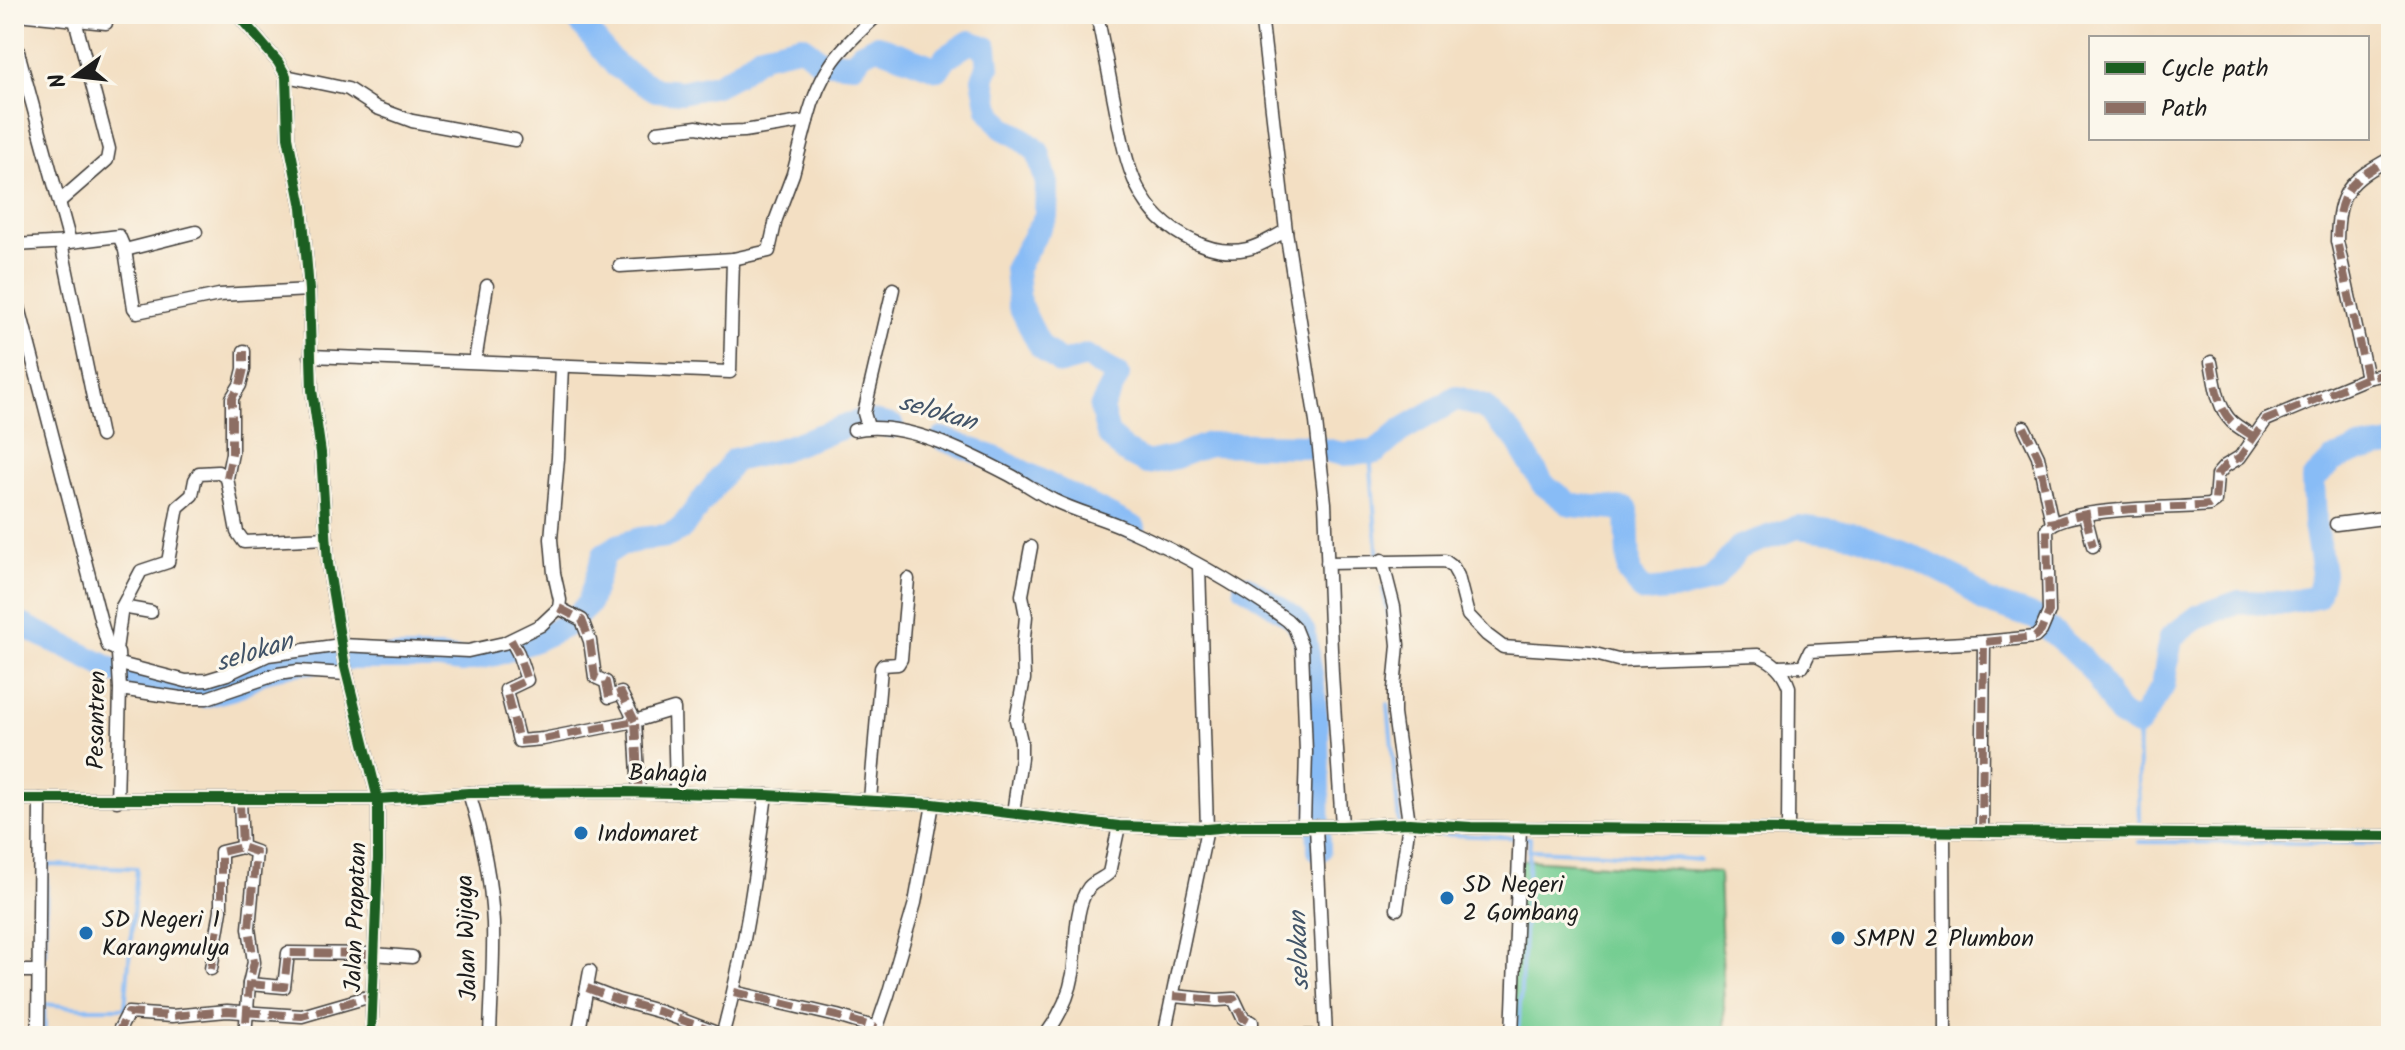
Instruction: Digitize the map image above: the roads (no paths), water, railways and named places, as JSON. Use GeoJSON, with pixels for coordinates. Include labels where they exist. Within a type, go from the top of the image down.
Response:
{"type":"FeatureCollection","features":[{"type":"Feature","properties":{"kind":"street"},"geometry":{"type":"LineString","coordinates":[[17,14],[106,23]]}},
{"type":"Feature","properties":{"kind":"street"},"geometry":{"type":"LineString","coordinates":[[237,14],[278,62],[286,76],[348,89],[377,108],[412,121],[515,140]]}},
{"type":"Feature","properties":{"kind":"street"},"geometry":{"type":"LineString","coordinates":[[620,266],[733,259],[766,253],[771,248],[776,219],[793,174],[820,82],[831,63],[879,14]]}},
{"type":"Feature","properties":{"kind":"street"},"geometry":{"type":"LineString","coordinates":[[1097,14],[1124,155],[1136,189],[1148,207],[1182,236],[1226,251],[1257,246],[1286,231]]}},
{"type":"Feature","properties":{"kind":"street"},"geometry":{"type":"LineString","coordinates":[[1261,14],[1286,231],[1325,503],[1342,826]]}},
{"type":"Feature","properties":{"kind":"street"},"geometry":{"type":"LineString","coordinates":[[60,201],[109,155],[75,20]]}},
{"type":"Feature","properties":{"kind":"street"},"geometry":{"type":"LineString","coordinates":[[14,37],[60,201],[101,436]]}},
{"type":"Feature","properties":{"kind":"street","name":"Jalan Prapatan"},"geometry":{"type":"LineString","coordinates":[[286,76],[288,137],[302,207],[309,290],[310,356],[327,538],[341,648],[378,799],[371,1036]]}},
{"type":"Feature","properties":{"kind":"street"},"geometry":{"type":"LineString","coordinates":[[657,132],[697,127],[719,132],[744,131],[807,121]]}},
{"type":"Feature","properties":{"kind":"street"},"geometry":{"type":"LineString","coordinates":[[2367,378],[2337,241],[2338,227],[2350,185],[2391,158]]}},
{"type":"Feature","properties":{"kind":"street"},"geometry":{"type":"LineString","coordinates":[[125,250],[196,232]]}},
{"type":"Feature","properties":{"kind":"street"},"geometry":{"type":"LineString","coordinates":[[14,245],[66,243],[116,234],[125,250],[137,312],[219,295],[309,290]]}},
{"type":"Feature","properties":{"kind":"street"},"geometry":{"type":"LineString","coordinates":[[310,356],[730,372],[733,259]]}},
{"type":"Feature","properties":{"kind":"street"},"geometry":{"type":"LineString","coordinates":[[475,361],[487,286]]}},
{"type":"Feature","properties":{"kind":"street","name":"Pesantren"},"geometry":{"type":"LineString","coordinates":[[14,288],[120,674],[117,801]]}},
{"type":"Feature","properties":{"kind":"street"},"geometry":{"type":"LineString","coordinates":[[854,430],[867,422],[893,289]]}},
{"type":"Feature","properties":{"kind":"street"},"geometry":{"type":"LineString","coordinates":[[244,351],[240,385],[232,398],[232,453],[227,478],[237,532],[244,542],[327,538]]}},
{"type":"Feature","properties":{"kind":"street"},"geometry":{"type":"LineString","coordinates":[[2211,362],[2226,415],[2254,437]]}},
{"type":"Feature","properties":{"kind":"street"},"geometry":{"type":"LineString","coordinates":[[120,674],[186,681],[207,680],[268,655],[341,648],[468,651],[514,645],[559,609],[560,593],[554,573],[551,539],[562,366]]}},
{"type":"Feature","properties":{"kind":"street"},"geometry":{"type":"LineString","coordinates":[[1327,563],[1445,561],[1458,576],[1468,615],[1503,647],[1591,653],[1618,660],[1758,655],[1779,667],[1803,666],[1810,651],[2035,637],[2049,612],[2047,529],[2052,523],[2118,510],[2209,505],[2215,501],[2220,470],[2240,457],[2260,427],[2272,416],[2367,378],[2391,373]]}},
{"type":"Feature","properties":{"kind":"street"},"geometry":{"type":"LineString","coordinates":[[867,422],[959,450],[1053,500],[1127,529],[1199,566],[1270,608],[1294,627],[1299,635],[1304,672],[1306,740],[1316,825],[1326,1036]]}},
{"type":"Feature","properties":{"kind":"street"},"geometry":{"type":"LineString","coordinates":[[2024,427],[2038,456],[2052,523]]}},
{"type":"Feature","properties":{"kind":"street"},"geometry":{"type":"LineString","coordinates":[[112,648],[122,607],[141,571],[168,562],[178,507],[194,492],[196,476],[199,473],[218,472],[227,478]]}},
{"type":"Feature","properties":{"kind":"street"},"geometry":{"type":"LineString","coordinates":[[2085,515],[2093,546]]}},
{"type":"Feature","properties":{"kind":"street"},"geometry":{"type":"LineString","coordinates":[[2336,524],[2391,517]]}},
{"type":"Feature","properties":{"kind":"street"},"geometry":{"type":"LineString","coordinates":[[1013,813],[1021,758],[1016,720],[1024,679],[1026,616],[1022,595],[1031,547]]}},
{"type":"Feature","properties":{"kind":"street"},"geometry":{"type":"LineString","coordinates":[[1377,561],[1394,607],[1394,714],[1408,823],[1397,909]]}},
{"type":"Feature","properties":{"kind":"street"},"geometry":{"type":"LineString","coordinates":[[1164,1036],[1207,829],[1199,566]]}},
{"type":"Feature","properties":{"kind":"street"},"geometry":{"type":"LineString","coordinates":[[870,800],[881,668],[901,661],[908,579]]}},
{"type":"Feature","properties":{"kind":"street"},"geometry":{"type":"LineString","coordinates":[[122,607],[151,612]]}},
{"type":"Feature","properties":{"kind":"street"},"geometry":{"type":"LineString","coordinates":[[559,609],[582,620],[590,641],[595,677],[606,682],[609,697],[621,693],[635,721],[639,792]]}},
{"type":"Feature","properties":{"kind":"street"},"geometry":{"type":"LineString","coordinates":[[1982,832],[1984,642]]}},
{"type":"Feature","properties":{"kind":"street"},"geometry":{"type":"LineString","coordinates":[[514,645],[527,680],[506,690],[519,741],[635,721],[674,709],[676,793]]}},
{"type":"Feature","properties":{"kind":"street"},"geometry":{"type":"LineString","coordinates":[[1779,667],[1789,687],[1788,830]]}},
{"type":"Feature","properties":{"kind":"street"},"geometry":{"type":"LineString","coordinates":[[120,674],[181,698],[207,698],[278,674],[346,670]]}},
{"type":"Feature","properties":{"kind":"street","name":"Bahagia"},"geometry":{"type":"LineString","coordinates":[[14,799],[240,801],[378,799],[469,793],[639,792],[933,804],[1119,826],[1207,829],[1408,823],[1520,828],[2391,836]]}},
{"type":"Feature","properties":{"kind":"street","name":"Jalan Wijaya"},"geometry":{"type":"LineString","coordinates":[[469,793],[490,883],[493,922],[490,1036]]}},
{"type":"Feature","properties":{"kind":"street"},"geometry":{"type":"LineString","coordinates":[[587,988],[722,1036],[752,898],[766,795]]}},
{"type":"Feature","properties":{"kind":"street"},"geometry":{"type":"LineString","coordinates":[[38,1036],[40,799]]}},
{"type":"Feature","properties":{"kind":"street"},"geometry":{"type":"LineString","coordinates":[[240,801],[242,847]]}},
{"type":"Feature","properties":{"kind":"street"},"geometry":{"type":"LineString","coordinates":[[734,992],[875,1032],[915,903],[933,804]]}},
{"type":"Feature","properties":{"kind":"street"},"geometry":{"type":"LineString","coordinates":[[1045,1036],[1060,1014],[1070,987],[1079,915],[1086,891],[1109,873],[1119,826]]}},
{"type":"Feature","properties":{"kind":"street"},"geometry":{"type":"LineString","coordinates":[[1512,1036],[1520,828]]}},
{"type":"Feature","properties":{"kind":"street"},"geometry":{"type":"LineString","coordinates":[[1944,832],[1945,1036]]}},
{"type":"Feature","properties":{"kind":"street"},"geometry":{"type":"LineString","coordinates":[[211,969],[221,910],[221,852],[242,847],[256,852],[249,928],[254,962],[245,1036]]}},
{"type":"Feature","properties":{"kind":"street"},"geometry":{"type":"LineString","coordinates":[[249,984],[284,987],[288,953],[412,957]]}},
{"type":"Feature","properties":{"kind":"street"},"geometry":{"type":"LineString","coordinates":[[14,971],[38,971]]}},
{"type":"Feature","properties":{"kind":"street"},"geometry":{"type":"LineString","coordinates":[[578,1036],[590,971]]}},
{"type":"Feature","properties":{"kind":"street"},"geometry":{"type":"LineString","coordinates":[[116,1036],[128,1013],[172,1016],[227,1011],[302,1016],[371,996]]}},
{"type":"Feature","properties":{"kind":"street"},"geometry":{"type":"LineString","coordinates":[[1173,996],[1234,999],[1243,1018],[1252,1022],[1252,1032],[1267,1036]]}},
{"type":"Feature","properties":{"kind":"street"},"geometry":{"type":"LineString","coordinates":[[1305,1036],[1312,1036]]}},
{"type":"Feature","properties":{"kind":"waterway"},"geometry":{"type":"LineString","coordinates":[[566,14],[575,16],[616,66],[656,90],[681,92],[716,85],[762,55],[802,46],[820,61],[854,64],[862,53],[877,46],[938,69],[946,57],[970,42],[986,48],[988,67],[983,79],[989,109],[1003,128],[1038,152],[1047,184],[1046,216],[1016,268],[1019,304],[1040,346],[1061,363],[1086,356],[1118,375],[1101,408],[1108,434],[1124,451],[1147,463],[1176,457],[1208,444],[1306,446],[1343,454],[1376,452],[1400,431],[1457,398],[1484,407],[1515,437],[1543,484],[1571,505],[1627,510],[1629,573],[1644,591],[1681,588],[1711,581],[1740,547],[1798,527],[1852,534],[1908,554],[1960,580],[1985,601],[2036,618],[2080,656],[2096,675],[2119,714],[2138,725],[2163,686],[2171,637],[2199,616],[2239,602],[2285,603],[2317,597],[2323,573],[2315,524],[2313,480],[2333,460],[2358,450],[2391,445]]}},
{"type":"Feature","properties":{"kind":"waterway","name":"selokan"},"geometry":{"type":"LineString","coordinates":[[14,621],[113,670],[204,696],[234,688],[264,671],[292,664],[351,658],[440,658],[462,661],[496,654],[567,625],[588,605],[604,555],[618,546],[640,539],[667,536],[681,529],[734,460],[782,449],[863,420],[892,426]]}},
{"type":"Feature","properties":{"kind":"waterway","name":"selokan"},"geometry":{"type":"LineString","coordinates":[[943,439],[997,459],[1134,528]]}},
{"type":"Feature","properties":{"kind":"waterway"},"geometry":{"type":"LineString","coordinates":[[1370,453],[1378,561]]}},
{"type":"Feature","properties":{"kind":"waterway","name":"selokan"},"geometry":{"type":"LineString","coordinates":[[1245,586],[1294,618],[1304,633],[1317,731],[1319,850]]}},
{"type":"Feature","properties":{"kind":"waterway"},"geometry":{"type":"LineString","coordinates":[[1383,589],[1390,624]]}},
{"type":"Feature","properties":{"kind":"waterway"},"geometry":{"type":"LineString","coordinates":[[1388,704],[1400,833],[1530,838],[1518,1036]]}},
{"type":"Feature","properties":{"kind":"waterway"},"geometry":{"type":"LineString","coordinates":[[2138,725],[2140,821]]}},
{"type":"Feature","properties":{"kind":"waterway"},"geometry":{"type":"LineString","coordinates":[[2139,842],[2391,843]]}},
{"type":"Feature","properties":{"kind":"waterway"},"geometry":{"type":"LineString","coordinates":[[1530,850],[1700,860]]}},
{"type":"Feature","properties":{"kind":"waterway"},"geometry":{"type":"LineString","coordinates":[[45,954],[47,865]]}},
{"type":"Feature","properties":{"kind":"waterway"},"geometry":{"type":"LineString","coordinates":[[48,865],[137,868],[125,1008]]}},
{"type":"Feature","properties":{"kind":"waterway"},"geometry":{"type":"LineString","coordinates":[[44,1004],[125,1008]]}},
{"type":"Feature","properties":{"kind":"waterway"},"geometry":{"type":"LineString","coordinates":[[44,1006],[45,1036]]}},
{"type":"Feature","properties":{"kind":"place","name":"Indomaret"},"geometry":{"type":"Point","coordinates":[581,833]}},
{"type":"Feature","properties":{"kind":"place","name":"SD Negeri 2 Gombang"},"geometry":{"type":"Point","coordinates":[1447,898]}},
{"type":"Feature","properties":{"kind":"place","name":"SD Negeri 1 Karangmulya"},"geometry":{"type":"Point","coordinates":[86,933]}},
{"type":"Feature","properties":{"kind":"place","name":"SMPN 2 Plumbon"},"geometry":{"type":"Point","coordinates":[1838,938]}}]}
